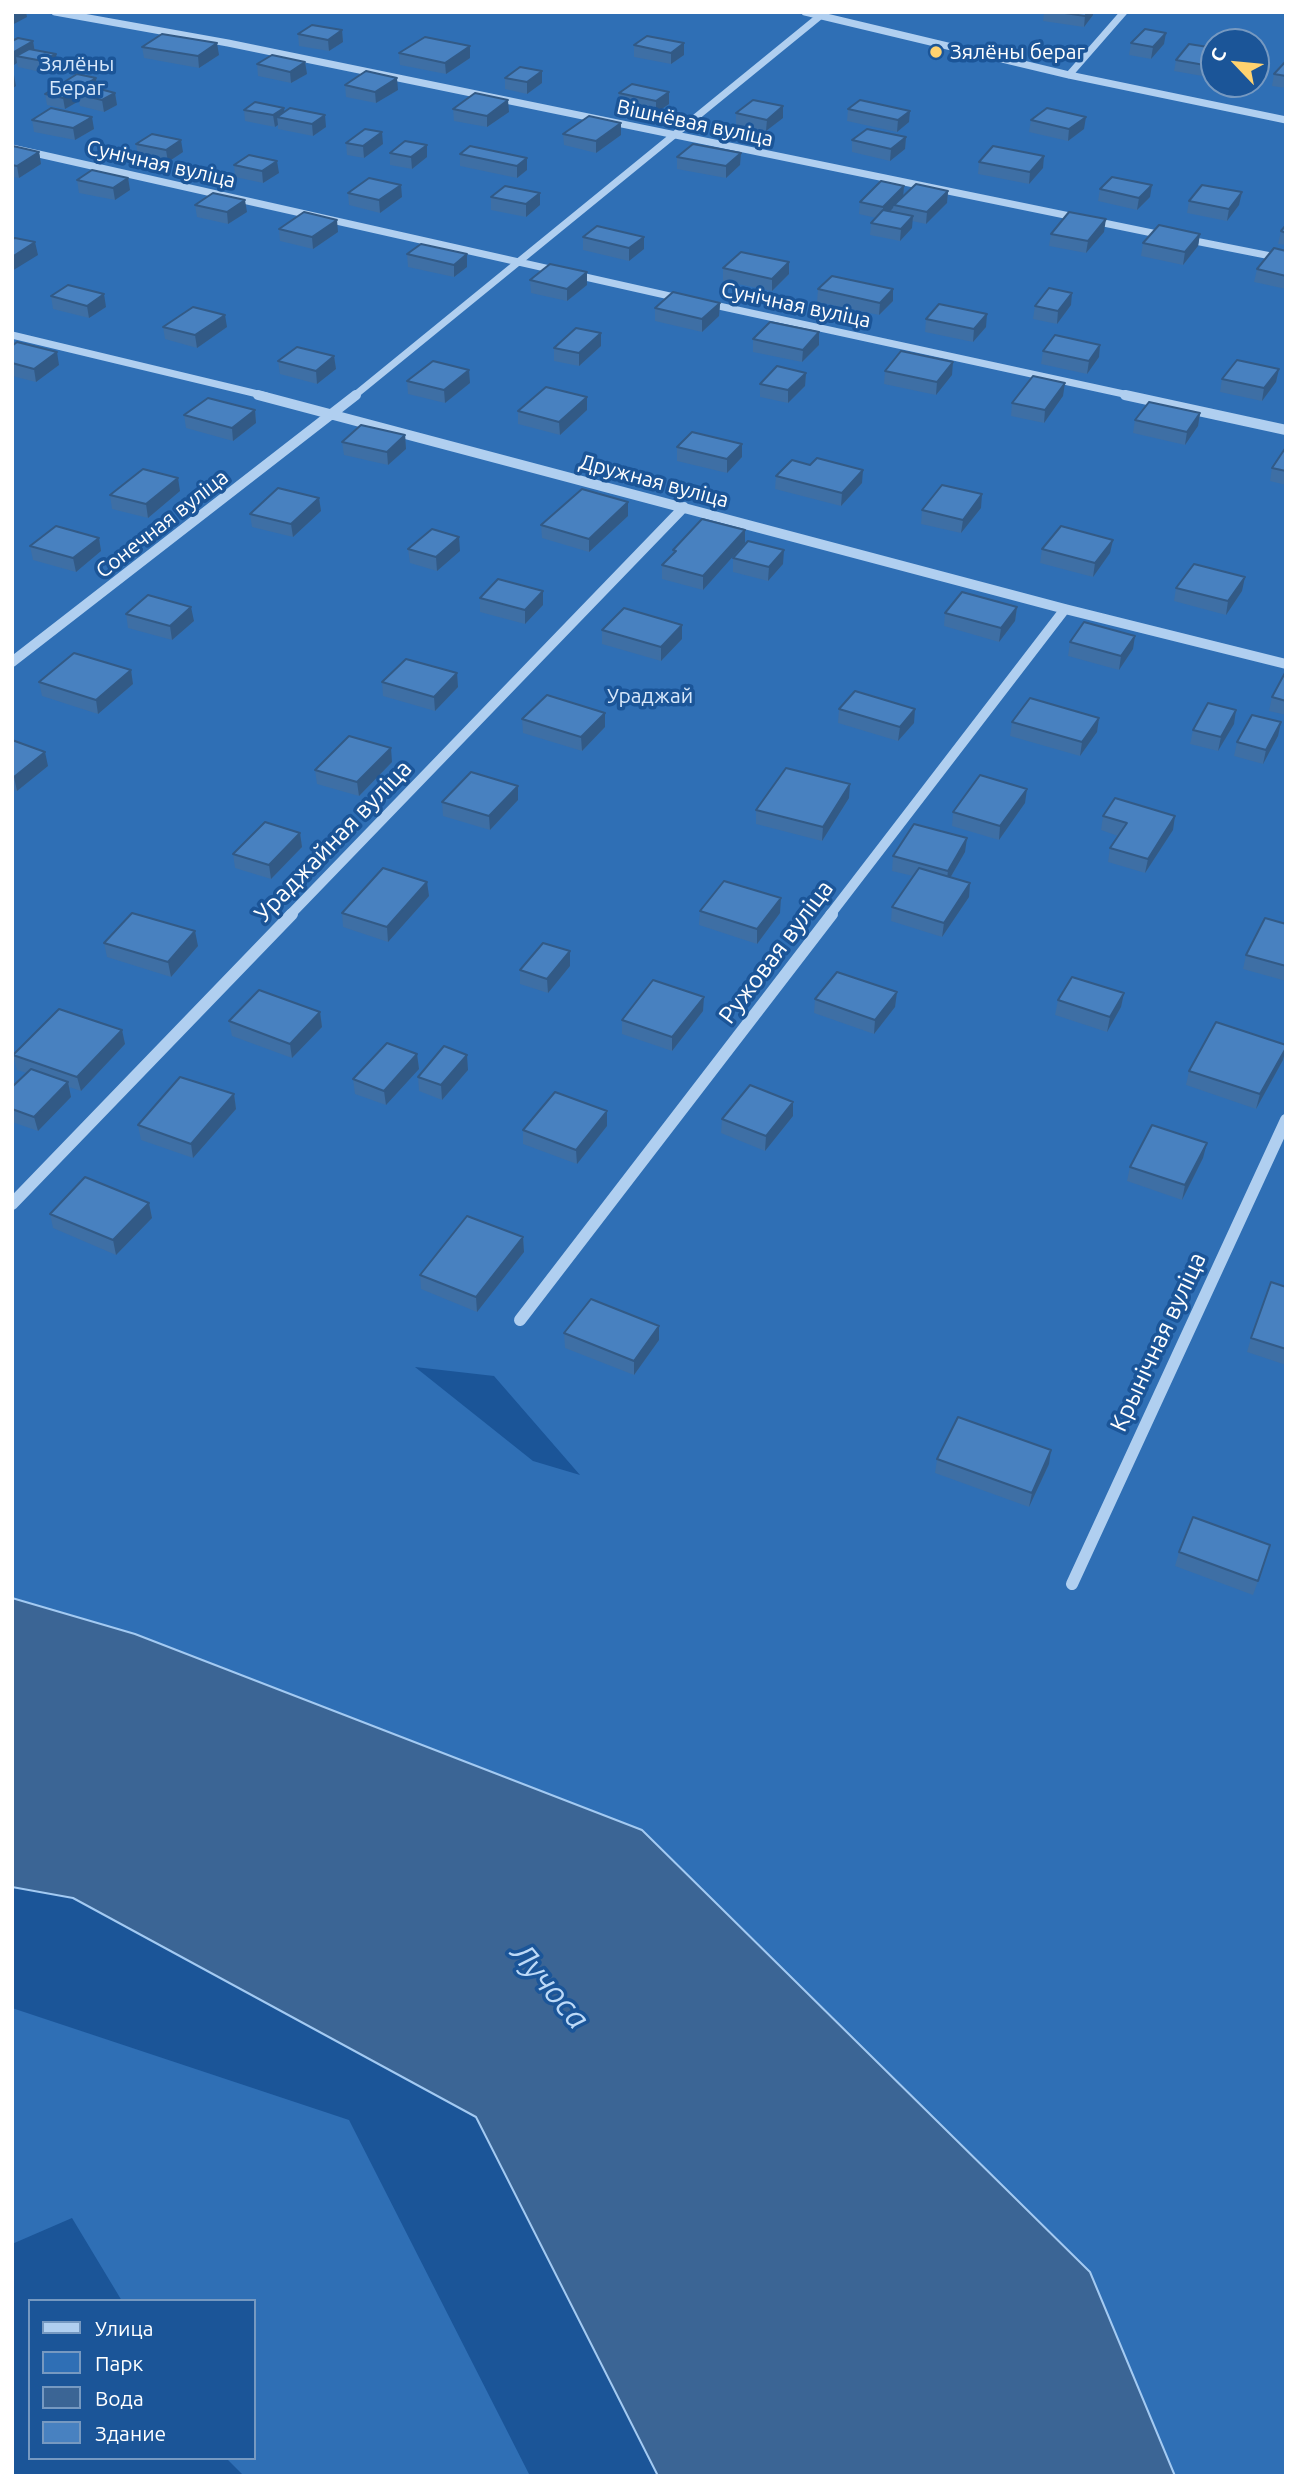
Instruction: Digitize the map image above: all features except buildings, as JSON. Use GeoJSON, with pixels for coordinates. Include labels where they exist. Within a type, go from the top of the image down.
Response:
{"type":"FeatureCollection","features":[{"type":"Feature","properties":{"kind":"street","name":"Вішнёвая вуліца"},"geometry":{"type":"LineString","coordinates":[[55,12],[228,43],[675,137],[1286,260]]}},
{"type":"Feature","properties":{"kind":"street"},"geometry":{"type":"LineString","coordinates":[[805,12],[1069,75],[1286,120]]}},
{"type":"Feature","properties":{"kind":"street"},"geometry":{"type":"LineString","coordinates":[[1069,75],[1124,12]]}},
{"type":"Feature","properties":{"kind":"street","name":"Сонечная вуліца"},"geometry":{"type":"LineString","coordinates":[[12,662],[334,413],[820,16]]}},
{"type":"Feature","properties":{"kind":"street","name":"Сунічная вуліца"},"geometry":{"type":"LineString","coordinates":[[12,148],[517,262],[1286,430]]}},
{"type":"Feature","properties":{"kind":"street","name":"Дружная вуліца"},"geometry":{"type":"LineString","coordinates":[[12,335],[334,413],[1065,609],[1286,664]]}},
{"type":"Feature","properties":{"kind":"street","name":"Ураджайная вуліца"},"geometry":{"type":"LineString","coordinates":[[12,1205],[684,507]]}},
{"type":"Feature","properties":{"kind":"street","name":"Ружовая вуліца"},"geometry":{"type":"LineString","coordinates":[[520,1320],[1065,609]]}},
{"type":"Feature","properties":{"kind":"street","name":"Крынічная вуліца"},"geometry":{"type":"LineString","coordinates":[[1072,1584],[1286,1120]]}},
{"type":"Feature","properties":{"kind":"green space","name":"Ураджай"},"geometry":{"type":"Polygon","coordinates":[[[12,12],[1286,12],[1286,2476],[1175,2476],[1090,2272],[642,1830],[135,1634],[12,1598],[12,12]],[[415,1367],[533,1461],[580,1475],[494,1376],[415,1367]]]}},
{"type":"Feature","properties":{"kind":"green space"},"geometry":{"type":"Polygon","coordinates":[[[12,2008],[349,2120],[530,2476],[244,2476],[228,2460],[256,2460],[256,2299],[121,2299],[72,2218],[12,2244],[12,2008]]]}},
{"type":"Feature","properties":{"kind":"water","name":"Лучоса"},"geometry":{"type":"Polygon","coordinates":[[[12,1598],[135,1634],[642,1830],[1090,2272],[1175,2476],[658,2476],[476,2117],[73,1898],[12,1887],[12,1598]]]}},
{"type":"Feature","properties":{"kind":"place","name":"Зялёны бераг"},"geometry":{"type":"Point","coordinates":[936,52]}},
{"type":"Feature","properties":{"kind":"park label","name":"Зялёны Бераг"},"geometry":{"type":"Point","coordinates":[77,76]}}]}
